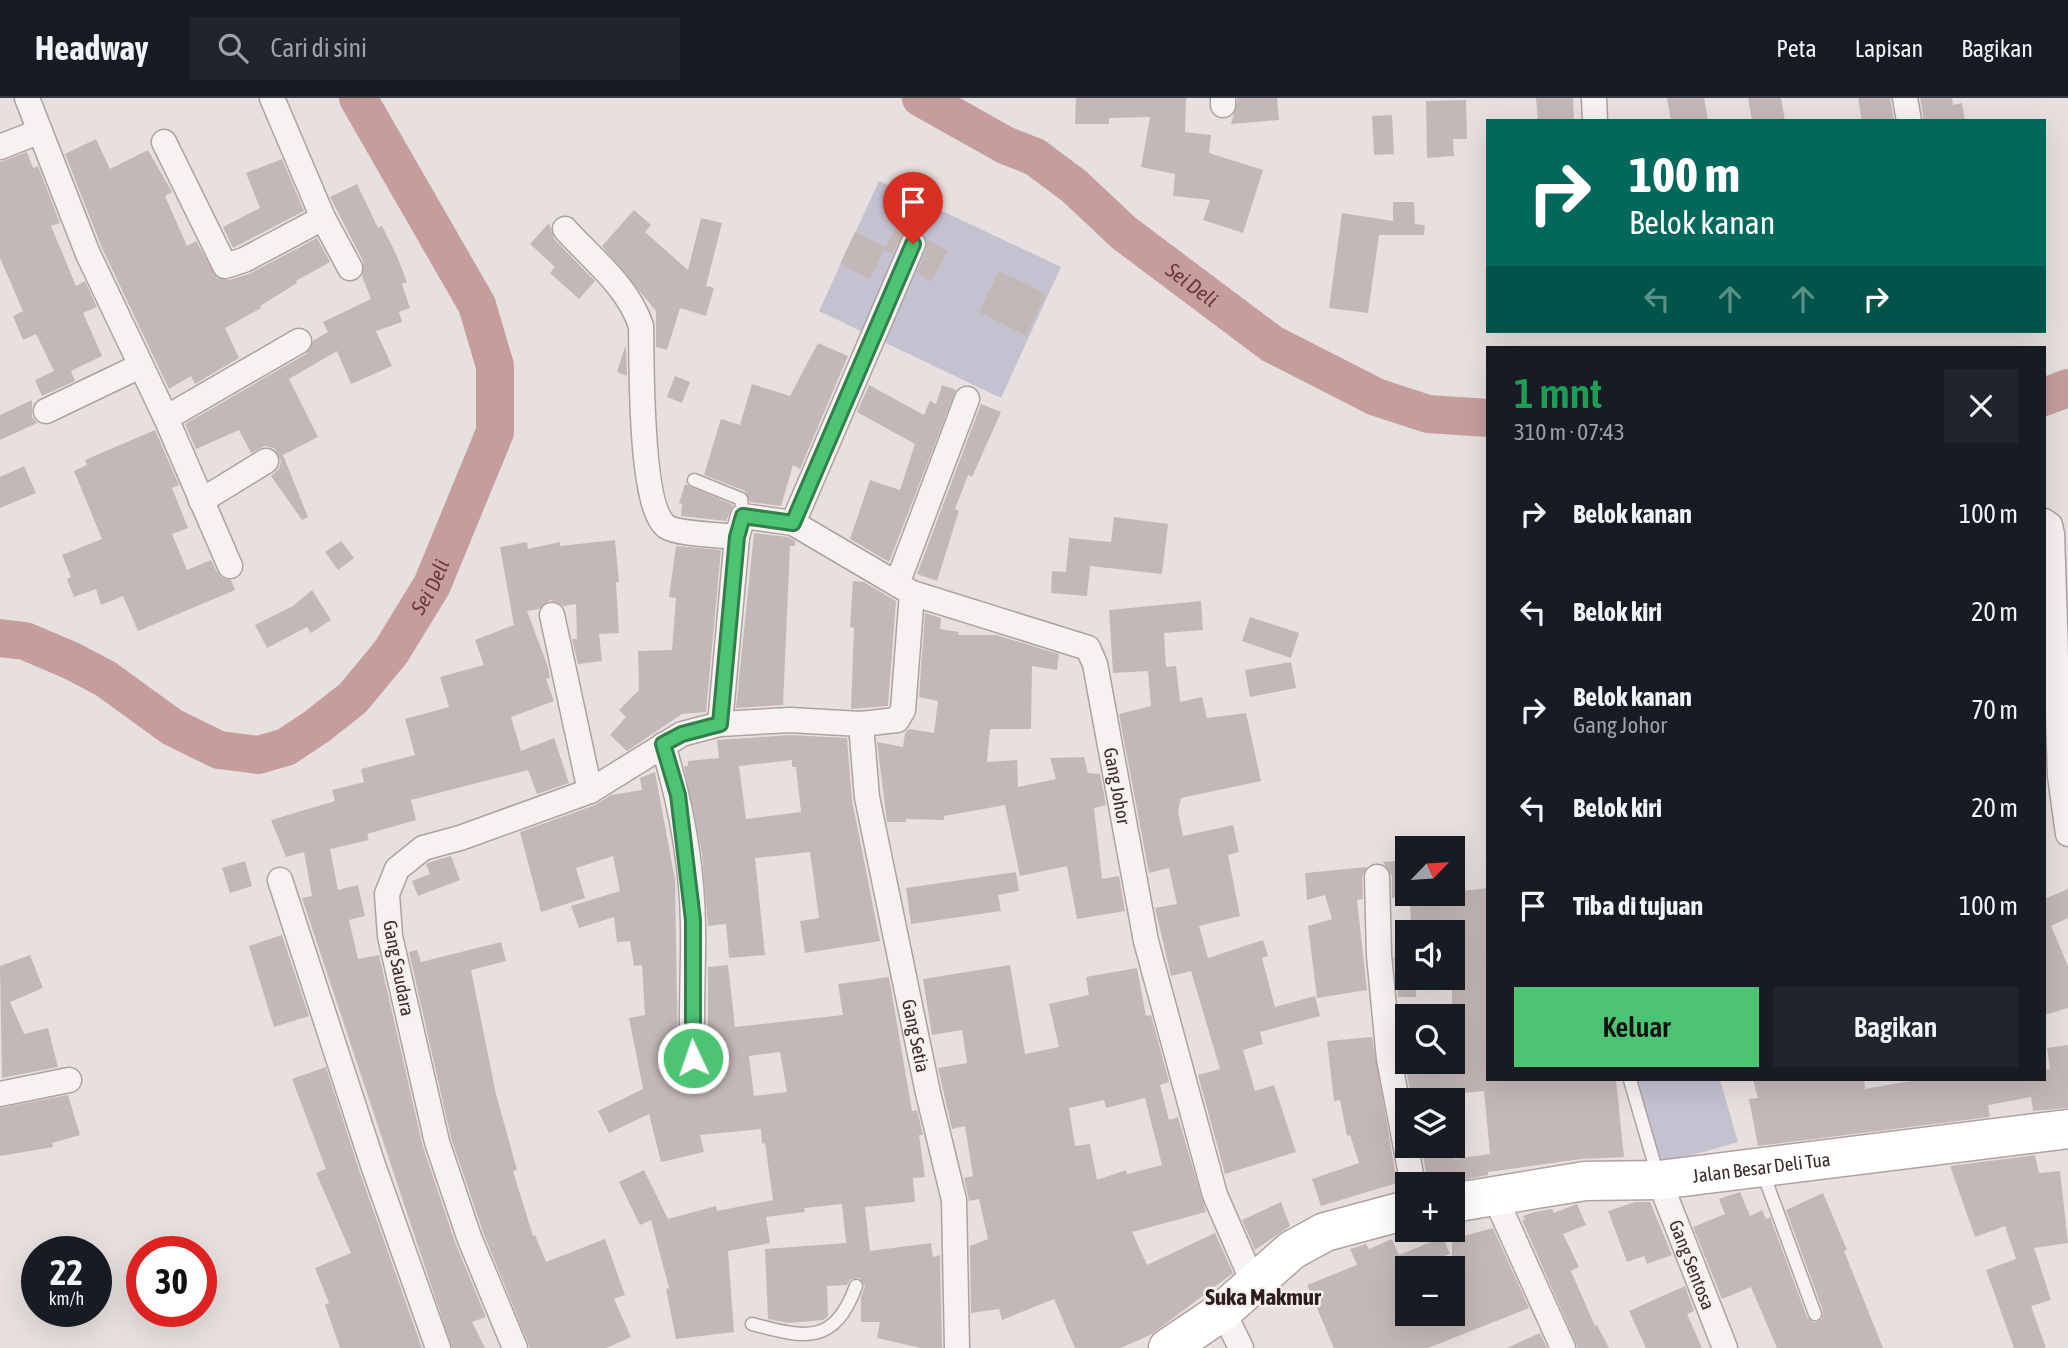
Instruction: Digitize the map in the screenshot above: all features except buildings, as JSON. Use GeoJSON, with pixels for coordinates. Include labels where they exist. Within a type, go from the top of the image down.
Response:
{"type":"FeatureCollection","features":[{"type":"Feature","properties":{"kind":"main road","name":"Jalan Besar Deli Tua"},"geometry":{"type":"LineString","coordinates":[[1465,1201],[1585,1181],[1659,1180],[1760,1166],[1869,1156],[2068,1129]]}},
{"type":"Feature","properties":{"kind":"main road"},"geometry":{"type":"LineString","coordinates":[[1168,1348],[1223,1311],[1292,1250],[1325,1232],[1395,1213]]}},
{"type":"Feature","properties":{"kind":"street"},"geometry":{"type":"LineString","coordinates":[[27,98],[38,132],[89,254],[166,418],[230,566]]}},
{"type":"Feature","properties":{"kind":"street"},"geometry":{"type":"LineString","coordinates":[[272,98],[323,218],[350,268]]}},
{"type":"Feature","properties":{"kind":"street"},"geometry":{"type":"LineString","coordinates":[[1594,98],[1595,119]]}},
{"type":"Feature","properties":{"kind":"street"},"geometry":{"type":"LineString","coordinates":[[1905,98],[1909,119]]}},
{"type":"Feature","properties":{"kind":"street"},"geometry":{"type":"LineString","coordinates":[[0,147],[38,132]]}},
{"type":"Feature","properties":{"kind":"street"},"geometry":{"type":"LineString","coordinates":[[164,142],[225,266],[244,260],[323,218]]}},
{"type":"Feature","properties":{"kind":"street","name":"Gang Johor"},"geometry":{"type":"LineString","coordinates":[[565,229],[618,285],[638,315],[641,326],[645,445],[653,502],[661,519],[671,529],[793,523],[905,589],[1082,644],[1092,655],[1146,941],[1215,1195],[1253,1282]]}},
{"type":"Feature","properties":{"kind":"street"},"geometry":{"type":"LineString","coordinates":[[793,523],[913,244]]}},
{"type":"Feature","properties":{"kind":"street"},"geometry":{"type":"LineString","coordinates":[[166,418],[299,341]]}},
{"type":"Feature","properties":{"kind":"street"},"geometry":{"type":"LineString","coordinates":[[46,411],[140,366]]}},
{"type":"Feature","properties":{"kind":"street"},"geometry":{"type":"LineString","coordinates":[[905,589],[967,399]]}},
{"type":"Feature","properties":{"kind":"street"},"geometry":{"type":"LineString","coordinates":[[201,501],[266,461]]}},
{"type":"Feature","properties":{"kind":"street"},"geometry":{"type":"LineString","coordinates":[[2046,523],[2052,529],[2051,636],[2060,776],[2068,834]]}},
{"type":"Feature","properties":{"kind":"street"},"geometry":{"type":"LineString","coordinates":[[720,724],[740,526]]}},
{"type":"Feature","properties":{"kind":"street","name":"Gang Saudara"},"geometry":{"type":"LineString","coordinates":[[515,1348],[469,1237],[437,1142],[390,936],[387,894],[399,866],[423,848],[460,838],[590,791],[682,734],[720,724],[790,720],[861,724],[897,720],[903,710],[905,589]]}},
{"type":"Feature","properties":{"kind":"street"},"geometry":{"type":"LineString","coordinates":[[552,615],[590,791]]}},
{"type":"Feature","properties":{"kind":"street","name":"Gang Setia"},"geometry":{"type":"LineString","coordinates":[[861,724],[870,811],[928,1093],[954,1200],[957,1348]]}},
{"type":"Feature","properties":{"kind":"street"},"geometry":{"type":"LineString","coordinates":[[663,744],[678,795],[693,920],[693,1058]]}},
{"type":"Feature","properties":{"kind":"street"},"geometry":{"type":"LineString","coordinates":[[1377,877],[1379,955],[1389,1059],[1411,1172]]}},
{"type":"Feature","properties":{"kind":"street"},"geometry":{"type":"LineString","coordinates":[[280,880],[374,1168],[438,1348]]}},
{"type":"Feature","properties":{"kind":"street"},"geometry":{"type":"LineString","coordinates":[[0,1094],[69,1080]]}},
{"type":"Feature","properties":{"kind":"street","name":"Gang Sentosa"},"geometry":{"type":"LineString","coordinates":[[1659,1180],[1726,1348]]}},
{"type":"Feature","properties":{"kind":"street"},"geometry":{"type":"LineString","coordinates":[[1495,1197],[1563,1348]]}},
{"type":"Feature","properties":{"kind":"street"},"geometry":{"type":"LineString","coordinates":[[1223,1311],[1241,1348]]}},
{"type":"Feature","properties":{"kind":"lane"},"geometry":{"type":"LineString","coordinates":[[694,480],[741,499],[740,526]]}},
{"type":"Feature","properties":{"kind":"lane"},"geometry":{"type":"LineString","coordinates":[[1630,1081],[1659,1180]]}},
{"type":"Feature","properties":{"kind":"lane"},"geometry":{"type":"LineString","coordinates":[[1760,1166],[1815,1314]]}},
{"type":"Feature","properties":{"kind":"lane"},"geometry":{"type":"LineString","coordinates":[[752,1324],[794,1342],[811,1336],[831,1327],[843,1316],[856,1286]]}},
{"type":"Feature","properties":{"kind":"shaded area"},"geometry":{"type":"Polygon","coordinates":[[[879,181],[1061,267],[1001,398],[819,311],[879,181]]]}},
{"type":"Feature","properties":{"kind":"shaded area"},"geometry":{"type":"Polygon","coordinates":[[[1636,1081],[1720,1081],[1738,1142],[1661,1164],[1636,1081]]]}},
{"type":"Feature","properties":{"kind":"waterway","name":"Sei Deli"},"geometry":{"type":"LineString","coordinates":[[0,638],[25,641],[72,661],[106,679],[172,727],[219,750],[258,755],[286,747],[316,727],[353,698],[391,652],[432,585],[495,432],[495,366],[477,305],[358,98]]}},
{"type":"Feature","properties":{"kind":"waterway","name":"Sei Deli"},"geometry":{"type":"LineString","coordinates":[[921,98],[1005,145],[1035,157],[1074,186],[1124,233],[1272,344],[1376,397],[1428,414],[1486,418]]}},
{"type":"Feature","properties":{"kind":"waterway","name":"Sei Deli"},"geometry":{"type":"LineString","coordinates":[[2046,396],[2068,388]]}},
{"type":"Feature","properties":{"kind":"district","name":"Suka Makmur"},"geometry":{"type":"Point","coordinates":[1263,1297]}},
{"type":"Feature","properties":{"kind":"route"},"geometry":{"type":"LineString","coordinates":[[693,1058],[693,920],[678,795],[663,744],[682,734],[720,724],[737,537],[743,516],[793,523],[913,244]]}}]}
